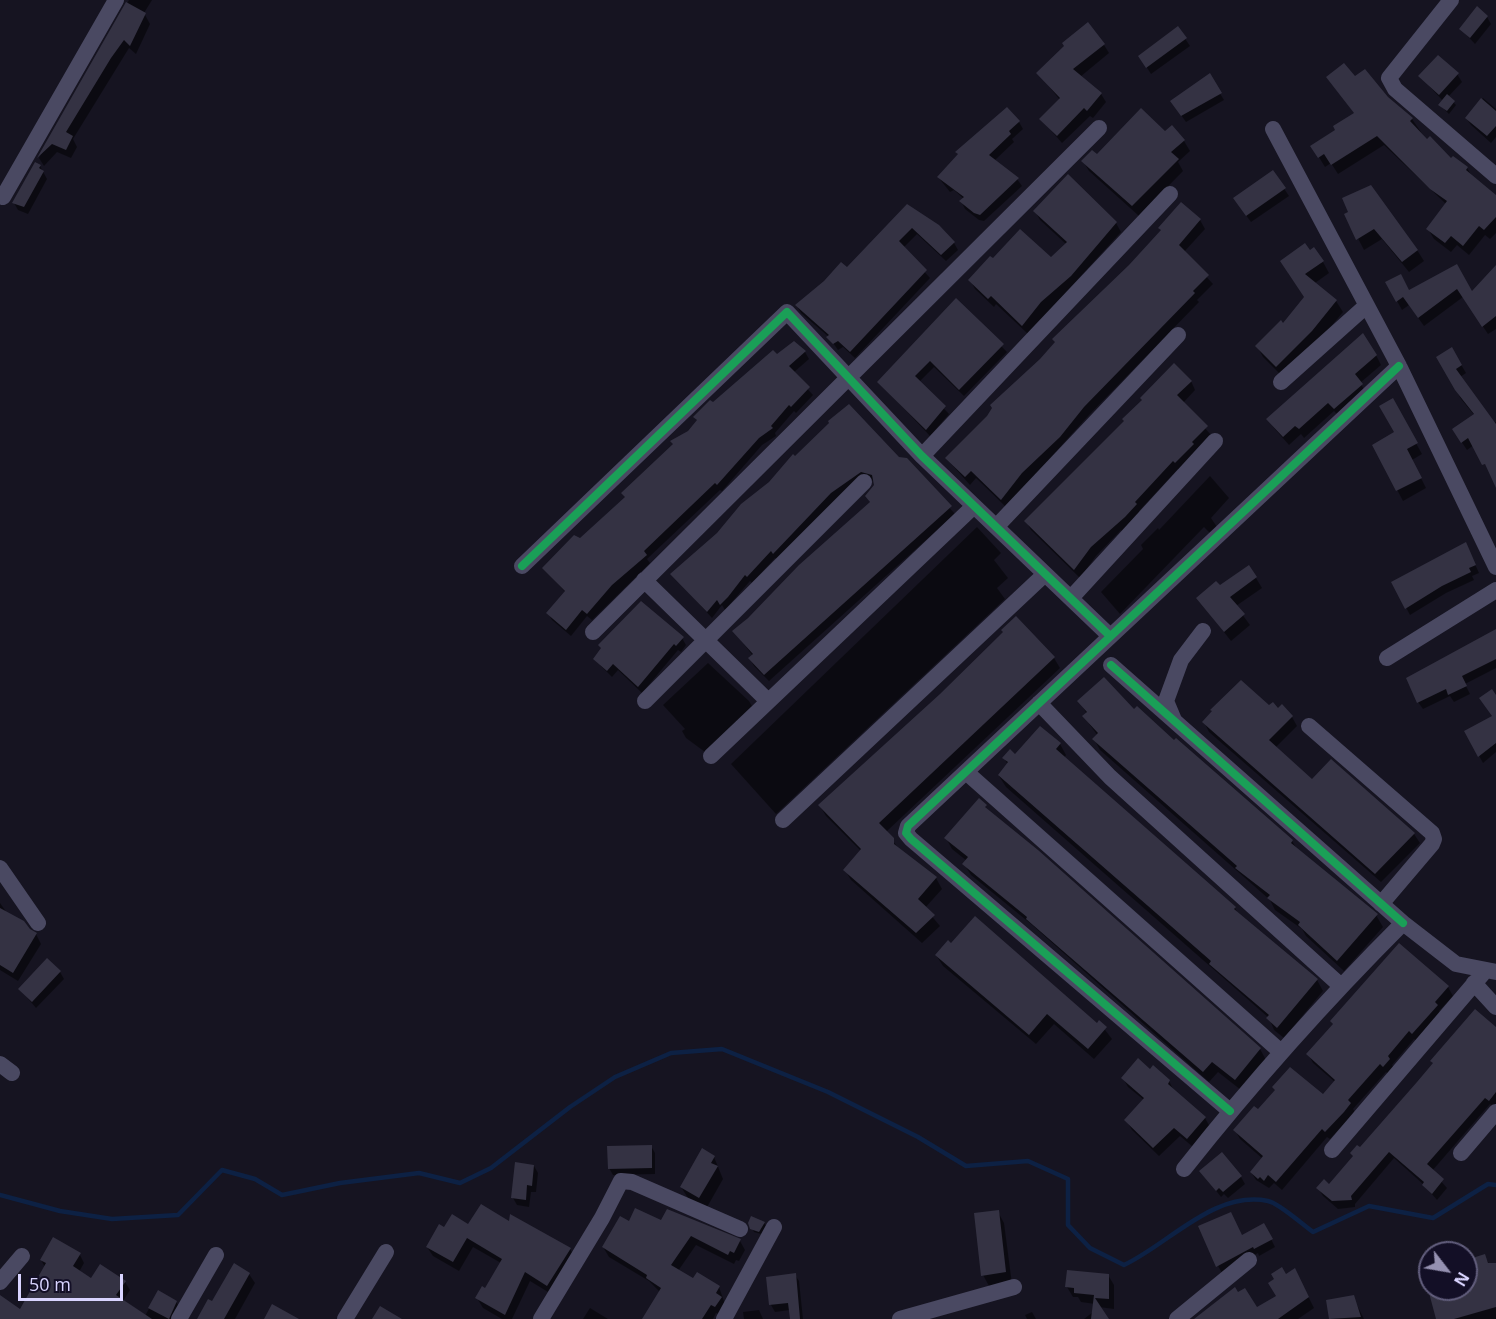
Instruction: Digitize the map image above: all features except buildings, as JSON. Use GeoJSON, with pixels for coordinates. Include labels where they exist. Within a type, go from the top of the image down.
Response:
{"type":"FeatureCollection","features":[{"type":"Feature","properties":{"kind":"street"},"geometry":{"type":"LineString","coordinates":[[3,197],[116,0]]}},
{"type":"Feature","properties":{"kind":"street"},"geometry":{"type":"LineString","coordinates":[[1451,0],[1389,78],[1395,89],[1496,176]]}},
{"type":"Feature","properties":{"kind":"street"},"geometry":{"type":"LineString","coordinates":[[593,632],[1099,128]]}},
{"type":"Feature","properties":{"kind":"street"},"geometry":{"type":"LineString","coordinates":[[1273,129],[1399,366],[1496,567]]}},
{"type":"Feature","properties":{"kind":"street"},"geometry":{"type":"LineString","coordinates":[[922,456],[1170,194]]}},
{"type":"Feature","properties":{"kind":"street"},"geometry":{"type":"LineString","coordinates":[[1281,382],[1366,306]]}},
{"type":"Feature","properties":{"kind":"street"},"geometry":{"type":"LineString","coordinates":[[522,566],[787,312],[922,456],[1110,636]]}},
{"type":"Feature","properties":{"kind":"street"},"geometry":{"type":"LineString","coordinates":[[996,526],[1178,335]]}},
{"type":"Feature","properties":{"kind":"street"},"geometry":{"type":"LineString","coordinates":[[1230,1111],[906,833],[908,826],[1399,366]]}},
{"type":"Feature","properties":{"kind":"street"},"geometry":{"type":"LineString","coordinates":[[1071,598],[1215,441]]}},
{"type":"Feature","properties":{"kind":"street"},"geometry":{"type":"LineString","coordinates":[[645,701],[704,639],[864,482]]}},
{"type":"Feature","properties":{"kind":"street"},"geometry":{"type":"LineString","coordinates":[[711,756],[974,506]]}},
{"type":"Feature","properties":{"kind":"street"},"geometry":{"type":"LineString","coordinates":[[783,820],[1045,574]]}},
{"type":"Feature","properties":{"kind":"street"},"geometry":{"type":"LineString","coordinates":[[644,580],[768,701]]}},
{"type":"Feature","properties":{"kind":"street"},"geometry":{"type":"LineString","coordinates":[[1387,658],[1496,590]]}},
{"type":"Feature","properties":{"kind":"street"},"geometry":{"type":"LineString","coordinates":[[1177,726],[1166,701],[1180,660],[1203,631]]}},
{"type":"Feature","properties":{"kind":"street"},"geometry":{"type":"LineString","coordinates":[[1111,666],[1403,923],[1456,964],[1485,975]]}},
{"type":"Feature","properties":{"kind":"street"},"geometry":{"type":"LineString","coordinates":[[1039,703],[1110,777],[1341,986]]}},
{"type":"Feature","properties":{"kind":"street"},"geometry":{"type":"LineString","coordinates":[[1309,726],[1432,833],[1434,839],[1431,844],[1381,904]]}},
{"type":"Feature","properties":{"kind":"street"},"geometry":{"type":"LineString","coordinates":[[966,772],[1281,1052]]}},
{"type":"Feature","properties":{"kind":"street"},"geometry":{"type":"LineString","coordinates":[[0,868],[38,923]]}},
{"type":"Feature","properties":{"kind":"street"},"geometry":{"type":"LineString","coordinates":[[1184,1169],[1281,1052],[1403,923]]}},
{"type":"Feature","properties":{"kind":"street"},"geometry":{"type":"LineString","coordinates":[[1485,975],[1496,1007]]}},
{"type":"Feature","properties":{"kind":"street"},"geometry":{"type":"LineString","coordinates":[[1332,1150],[1485,975]]}},
{"type":"Feature","properties":{"kind":"street"},"geometry":{"type":"LineString","coordinates":[[1461,1153],[1496,1112]]}},
{"type":"Feature","properties":{"kind":"street"},"geometry":{"type":"LineString","coordinates":[[541,1319],[602,1218],[621,1181],[632,1182],[740,1229]]}},
{"type":"Feature","properties":{"kind":"street"},"geometry":{"type":"LineString","coordinates":[[724,1319],[774,1227]]}},
{"type":"Feature","properties":{"kind":"street"},"geometry":{"type":"LineString","coordinates":[[345,1319],[386,1252]]}},
{"type":"Feature","properties":{"kind":"street"},"geometry":{"type":"LineString","coordinates":[[179,1319],[216,1255]]}},
{"type":"Feature","properties":{"kind":"street"},"geometry":{"type":"LineString","coordinates":[[0,1282],[22,1256]]}},
{"type":"Feature","properties":{"kind":"street"},"geometry":{"type":"LineString","coordinates":[[1177,1319],[1249,1260]]}},
{"type":"Feature","properties":{"kind":"street"},"geometry":{"type":"LineString","coordinates":[[900,1319],[1014,1287]]}},
{"type":"Feature","properties":{"kind":"waterway"},"geometry":{"type":"LineString","coordinates":[[0,1195],[60,1211],[112,1219],[178,1215],[222,1170],[255,1179],[282,1195],[340,1183],[419,1173],[460,1183],[491,1168],[570,1107],[615,1077],[671,1053],[722,1049],[828,1092],[918,1137],[966,1166],[1028,1161],[1068,1179],[1068,1225],[1090,1248],[1124,1265],[1193,1221],[1229,1203],[1248,1200],[1268,1201],[1313,1232],[1369,1206],[1433,1218],[1488,1184],[1496,1185]]}},
{"type":"Feature","properties":{"kind":"cycle path"},"geometry":{"type":"LineString","coordinates":[[522,566],[787,312],[922,456],[1110,636]]}},
{"type":"Feature","properties":{"kind":"cycle path"},"geometry":{"type":"LineString","coordinates":[[1230,1111],[906,833],[908,826],[1399,366]]}},
{"type":"Feature","properties":{"kind":"cycle path"},"geometry":{"type":"LineString","coordinates":[[1111,665],[1403,923]]}}]}
